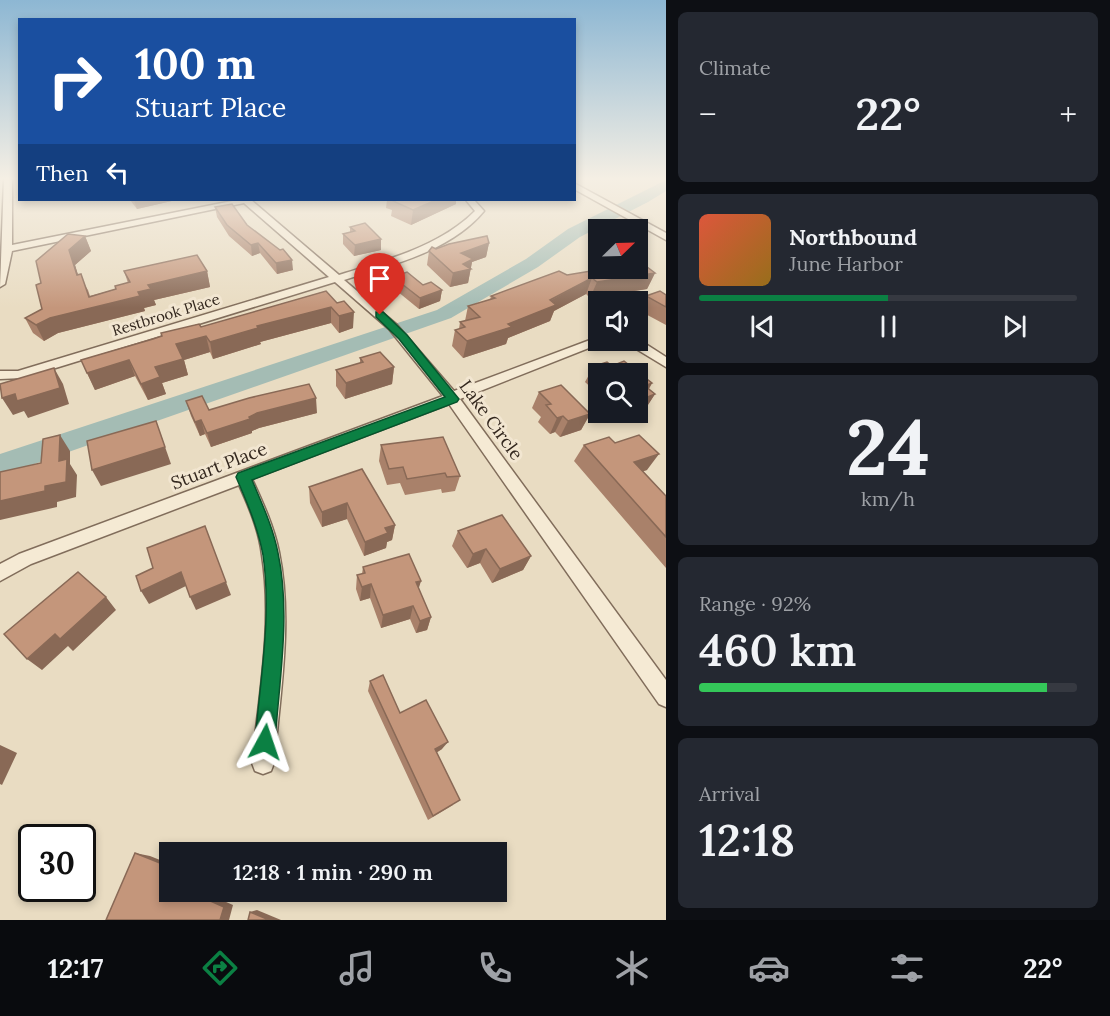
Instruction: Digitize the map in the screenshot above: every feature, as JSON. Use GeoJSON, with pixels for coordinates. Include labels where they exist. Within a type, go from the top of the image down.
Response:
{"type":"FeatureCollection","features":[{"type":"Feature","properties":{"kind":"street"},"geometry":{"type":"LineString","coordinates":[[0,284],[8,249],[8,222]]}},
{"type":"Feature","properties":{"kind":"street"},"geometry":{"type":"LineString","coordinates":[[8,249],[140,222]]}},
{"type":"Feature","properties":{"kind":"street","name":"Lake Circle"},"geometry":{"type":"LineString","coordinates":[[273,222],[398,332],[453,399],[666,697]]}},
{"type":"Feature","properties":{"kind":"street","name":"Restbrook Place"},"geometry":{"type":"LineString","coordinates":[[0,375],[18,375],[401,259],[438,242],[469,222]]}},
{"type":"Feature","properties":{"kind":"street"},"geometry":{"type":"LineString","coordinates":[[639,222],[666,237]]}},
{"type":"Feature","properties":{"kind":"street","name":"Stuart Place"},"geometry":{"type":"LineString","coordinates":[[0,573],[26,560],[588,346]]}},
{"type":"Feature","properties":{"kind":"street"},"geometry":{"type":"LineString","coordinates":[[648,351],[666,363]]}},
{"type":"Feature","properties":{"kind":"street"},"geometry":{"type":"LineString","coordinates":[[243,477],[259,512],[271,555],[275,614],[263,763]]}},
{"type":"Feature","properties":{"kind":"building"},"geometry":{"type":"Polygon","coordinates":[[[225,222],[245,222],[280,250],[283,249],[292,260],[276,263],[258,243],[251,245],[225,222]]]}},
{"type":"Feature","properties":{"kind":"building"},"geometry":{"type":"Polygon","coordinates":[[[365,223],[381,239],[355,245],[343,234],[355,231],[350,227],[365,223]]]}},
{"type":"Feature","properties":{"kind":"building"},"geometry":{"type":"Polygon","coordinates":[[[68,234],[85,236],[69,250],[77,275],[81,274],[89,297],[130,282],[124,271],[197,255],[207,271],[148,285],[151,289],[138,292],[140,296],[50,318],[36,325],[25,318],[42,309],[36,285],[41,283],[36,261],[68,234]]]}},
{"type":"Feature","properties":{"kind":"building"},"geometry":{"type":"Polygon","coordinates":[[[487,236],[489,243],[461,253],[473,259],[463,264],[471,269],[453,273],[429,251],[432,247],[436,249],[487,236]]]}},
{"type":"Feature","properties":{"kind":"building"},"geometry":{"type":"Polygon","coordinates":[[[648,268],[655,273],[648,274],[648,268]]]}},
{"type":"Feature","properties":{"kind":"building"},"geometry":{"type":"Polygon","coordinates":[[[559,271],[567,275],[588,272],[588,279],[590,279],[550,300],[556,305],[508,324],[512,327],[467,341],[455,330],[465,327],[460,322],[480,317],[468,306],[495,298],[491,296],[559,271]]]}},
{"type":"Feature","properties":{"kind":"building"},"geometry":{"type":"Polygon","coordinates":[[[407,272],[423,285],[431,282],[442,290],[420,298],[393,277],[407,272]]]}},
{"type":"Feature","properties":{"kind":"building"},"geometry":{"type":"Polygon","coordinates":[[[593,279],[616,279],[597,282],[593,279]]]}},
{"type":"Feature","properties":{"kind":"building"},"geometry":{"type":"Polygon","coordinates":[[[326,291],[337,303],[344,301],[354,312],[339,316],[331,307],[257,326],[258,328],[210,342],[206,336],[176,344],[183,359],[155,367],[160,377],[141,384],[129,360],[87,373],[81,360],[162,336],[161,333],[199,324],[201,327],[326,291]]]}},
{"type":"Feature","properties":{"kind":"building"},"geometry":{"type":"Polygon","coordinates":[[[660,291],[666,295],[666,307],[648,297],[660,291]]]}},
{"type":"Feature","properties":{"kind":"building"},"geometry":{"type":"Polygon","coordinates":[[[380,352],[394,367],[346,383],[336,370],[363,362],[360,358],[380,352]]]}},
{"type":"Feature","properties":{"kind":"building"},"geometry":{"type":"Polygon","coordinates":[[[54,368],[60,388],[17,401],[15,394],[2,398],[0,384],[54,368]]]}},
{"type":"Feature","properties":{"kind":"building"},"geometry":{"type":"Polygon","coordinates":[[[309,384],[316,398],[257,413],[249,417],[250,419],[207,433],[201,420],[195,422],[186,401],[202,396],[209,410],[309,384]]]}},
{"type":"Feature","properties":{"kind":"building"},"geometry":{"type":"Polygon","coordinates":[[[561,385],[588,415],[568,421],[563,416],[557,418],[546,405],[551,404],[539,392],[561,385]]]}},
{"type":"Feature","properties":{"kind":"building"},"geometry":{"type":"Polygon","coordinates":[[[648,388],[655,394],[648,397],[648,388]]]}},
{"type":"Feature","properties":{"kind":"building"},"geometry":{"type":"Polygon","coordinates":[[[156,421],[165,447],[92,470],[87,441],[156,421]]]}},
{"type":"Feature","properties":{"kind":"building"},"geometry":{"type":"Polygon","coordinates":[[[60,435],[59,461],[67,459],[66,482],[45,486],[45,491],[0,501],[0,472],[41,463],[43,439],[60,435]]]}},
{"type":"Feature","properties":{"kind":"building"},"geometry":{"type":"Polygon","coordinates":[[[639,435],[659,454],[634,462],[666,496],[666,537],[584,445],[609,437],[615,443],[639,435]]]}},
{"type":"Feature","properties":{"kind":"building"},"geometry":{"type":"Polygon","coordinates":[[[443,437],[460,476],[447,477],[445,473],[407,479],[403,467],[389,469],[381,445],[443,437]]]}},
{"type":"Feature","properties":{"kind":"building"},"geometry":{"type":"Polygon","coordinates":[[[362,469],[395,525],[385,528],[388,533],[365,542],[347,503],[322,512],[309,487],[362,469]]]}},
{"type":"Feature","properties":{"kind":"building"},"geometry":{"type":"Polygon","coordinates":[[[502,515],[531,556],[500,569],[486,549],[473,554],[458,531],[502,515]]]}},
{"type":"Feature","properties":{"kind":"building"},"geometry":{"type":"Polygon","coordinates":[[[205,526],[226,582],[190,597],[181,572],[141,591],[136,576],[153,568],[147,548],[205,526]]]}},
{"type":"Feature","properties":{"kind":"building"},"geometry":{"type":"Polygon","coordinates":[[[409,554],[421,581],[416,582],[431,617],[420,621],[413,606],[383,615],[371,584],[362,587],[357,575],[365,573],[363,567],[409,554]]]}},
{"type":"Feature","properties":{"kind":"building"},"geometry":{"type":"Polygon","coordinates":[[[78,572],[106,597],[60,639],[55,634],[27,659],[4,634],[78,572]]]}},
{"type":"Feature","properties":{"kind":"building"},"geometry":{"type":"Polygon","coordinates":[[[383,675],[400,713],[426,700],[448,742],[435,749],[460,800],[433,816],[370,681],[383,675]]]}},
{"type":"Feature","properties":{"kind":"building"},"geometry":{"type":"Polygon","coordinates":[[[135,853],[159,863],[159,902],[213,902],[224,907],[220,920],[106,920],[135,853]]]}},
{"type":"Feature","properties":{"kind":"building"},"geometry":{"type":"Polygon","coordinates":[[[250,912],[269,920],[248,920],[250,912]]]}},
{"type":"Feature","properties":{"kind":"waterway"},"geometry":{"type":"LineString","coordinates":[[0,465],[444,314],[532,263],[574,233],[596,222]]}},
{"type":"Feature","properties":{"kind":"route"},"geometry":{"type":"LineString","coordinates":[[265,742],[275,614],[271,555],[259,512],[243,477],[453,399],[417,353],[380,315]]}}]}
